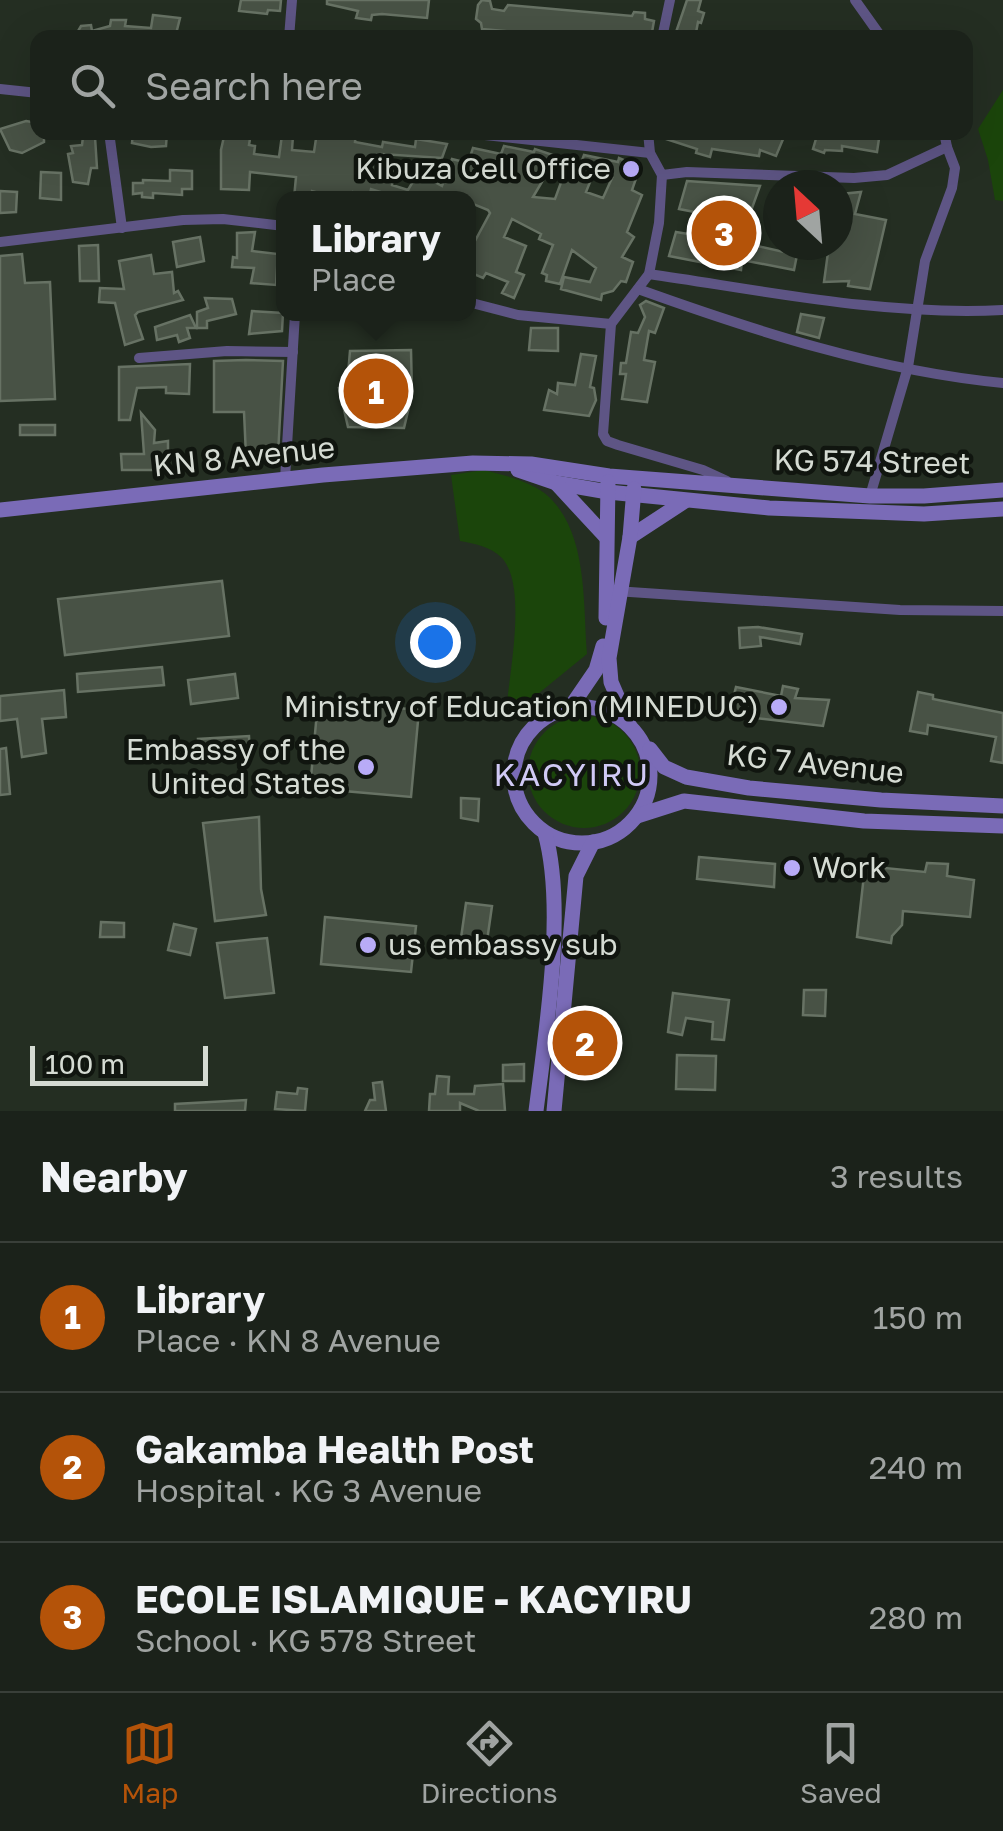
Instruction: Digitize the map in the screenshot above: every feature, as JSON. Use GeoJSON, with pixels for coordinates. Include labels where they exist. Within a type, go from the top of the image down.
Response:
{"type":"FeatureCollection","features":[{"type":"Feature","properties":{"kind":"main road","name":"KN 8 Avenue"},"geometry":{"type":"LineString","coordinates":[[496,463],[556,483],[608,484]]}},
{"type":"Feature","properties":{"kind":"main road","name":"KN 8 Avenue"},"geometry":{"type":"LineString","coordinates":[[0,510],[286,479],[496,463],[531,464],[608,484]]}},
{"type":"Feature","properties":{"kind":"main road"},"geometry":{"type":"LineString","coordinates":[[556,483],[606,537]]}},
{"type":"Feature","properties":{"kind":"main road"},"geometry":{"type":"LineString","coordinates":[[544,833],[568,842],[610,837],[636,816],[652,778],[650,762],[609,672],[615,591],[606,537],[608,484],[634,486],[685,500],[769,508],[924,514],[1003,509]]}},
{"type":"Feature","properties":{"kind":"main road","name":"KG 574 Street"},"geometry":{"type":"LineString","coordinates":[[634,486],[741,487],[870,496],[1003,490]]}},
{"type":"Feature","properties":{"kind":"main road"},"geometry":{"type":"LineString","coordinates":[[570,708],[596,670],[604,643],[630,537],[634,486]]}},
{"type":"Feature","properties":{"kind":"main road"},"geometry":{"type":"LineString","coordinates":[[924,496],[924,514]]}},
{"type":"Feature","properties":{"kind":"main road"},"geometry":{"type":"LineString","coordinates":[[630,537],[685,500]]}},
{"type":"Feature","properties":{"kind":"main road"},"geometry":{"type":"LineString","coordinates":[[536,1111],[554,926],[554,864],[544,833],[520,807],[513,772],[516,755],[523,738],[539,721],[560,710],[584,706],[608,711],[634,730]]}},
{"type":"Feature","properties":{"kind":"main road","name":"KG 7 Avenue"},"geometry":{"type":"LineString","coordinates":[[634,730],[664,767],[686,777],[807,794],[1003,806]]}},
{"type":"Feature","properties":{"kind":"main road","name":"KG 7 Avenue"},"geometry":{"type":"LineString","coordinates":[[636,816],[684,801],[864,821],[1003,826]]}},
{"type":"Feature","properties":{"kind":"main road"},"geometry":{"type":"LineString","coordinates":[[554,1111],[576,876],[593,842]]}},
{"type":"Feature","properties":{"kind":"street"},"geometry":{"type":"LineString","coordinates":[[290,30],[292,0]]}},
{"type":"Feature","properties":{"kind":"street"},"geometry":{"type":"LineString","coordinates":[[664,30],[670,0]]}},
{"type":"Feature","properties":{"kind":"street"},"geometry":{"type":"LineString","coordinates":[[855,0],[876,30]]}},
{"type":"Feature","properties":{"kind":"street"},"geometry":{"type":"LineString","coordinates":[[0,89],[30,92]]}},
{"type":"Feature","properties":{"kind":"street"},"geometry":{"type":"LineString","coordinates":[[110,140],[122,228]]}},
{"type":"Feature","properties":{"kind":"street"},"geometry":{"type":"LineString","coordinates":[[531,140],[650,153]]}},
{"type":"Feature","properties":{"kind":"street"},"geometry":{"type":"LineString","coordinates":[[476,304],[518,315],[610,324],[649,274],[659,223],[662,175],[650,153],[649,140]]}},
{"type":"Feature","properties":{"kind":"street"},"geometry":{"type":"LineString","coordinates":[[870,496],[908,367],[925,261],[952,188],[955,168],[945,140]]}},
{"type":"Feature","properties":{"kind":"street"},"geometry":{"type":"LineString","coordinates":[[662,175],[887,175],[946,147]]}},
{"type":"Feature","properties":{"kind":"street"},"geometry":{"type":"LineString","coordinates":[[0,242],[182,220],[223,219],[276,225]]}},
{"type":"Feature","properties":{"kind":"street"},"geometry":{"type":"LineString","coordinates":[[649,274],[848,304],[917,310],[1003,310]]}},
{"type":"Feature","properties":{"kind":"street"},"geometry":{"type":"LineString","coordinates":[[638,289],[750,328],[908,367],[1003,383]]}},
{"type":"Feature","properties":{"kind":"street"},"geometry":{"type":"LineString","coordinates":[[286,479],[295,321]]}},
{"type":"Feature","properties":{"kind":"street","name":"KG 574 Street"},"geometry":{"type":"LineString","coordinates":[[610,324],[602,426],[608,441],[703,470],[741,487]]}},
{"type":"Feature","properties":{"kind":"street"},"geometry":{"type":"LineString","coordinates":[[139,358],[227,351],[293,352]]}},
{"type":"Feature","properties":{"kind":"street"},"geometry":{"type":"LineString","coordinates":[[615,591],[900,610],[1003,612]]}},
{"type":"Feature","properties":{"kind":"green space"},"geometry":{"type":"Polygon","coordinates":[[[1003,90],[1003,201],[995,200],[978,129],[1003,90]]]}},
{"type":"Feature","properties":{"kind":"green space"},"geometry":{"type":"Polygon","coordinates":[[[484,470],[527,483],[543,492],[562,512],[577,550],[584,592],[587,654],[517,711],[507,704],[515,628],[510,571],[492,551],[460,541],[451,475],[484,470]]]}},
{"type":"Feature","properties":{"kind":"green space"},"geometry":{"type":"Polygon","coordinates":[[[584,716],[605,720],[624,732],[636,751],[640,772],[636,793],[624,812],[605,824],[584,828],[563,824],[544,812],[532,793],[528,772],[532,751],[544,732],[563,720],[584,716]]]}},
{"type":"Feature","properties":{"kind":"building"},"geometry":{"type":"Polygon","coordinates":[[[241,0],[281,0],[280,11],[239,11],[241,0]]]}},
{"type":"Feature","properties":{"kind":"building"},"geometry":{"type":"Polygon","coordinates":[[[327,0],[429,0],[427,18],[382,14],[372,15],[371,20],[356,18],[358,11],[327,4],[327,0]]]}},
{"type":"Feature","properties":{"kind":"building"},"geometry":{"type":"Polygon","coordinates":[[[482,0],[490,1],[492,9],[504,11],[508,5],[632,16],[634,12],[645,13],[645,19],[654,21],[652,30],[482,29],[476,19],[482,0]]]}},
{"type":"Feature","properties":{"kind":"building"},"geometry":{"type":"Polygon","coordinates":[[[687,0],[701,0],[698,11],[704,13],[696,30],[677,30],[687,0]]]}},
{"type":"Feature","properties":{"kind":"building"},"geometry":{"type":"Polygon","coordinates":[[[153,15],[180,18],[177,30],[96,30],[110,26],[111,20],[126,20],[125,26],[151,28],[153,15]]]}},
{"type":"Feature","properties":{"kind":"building"},"geometry":{"type":"Polygon","coordinates":[[[30,122],[30,140],[44,142],[22,153],[10,150],[0,129],[30,122]]]}},
{"type":"Feature","properties":{"kind":"building"},"geometry":{"type":"Polygon","coordinates":[[[83,140],[95,140],[97,168],[91,168],[88,184],[73,182],[68,154],[73,153],[71,146],[82,145],[83,140]]]}},
{"type":"Feature","properties":{"kind":"building"},"geometry":{"type":"Polygon","coordinates":[[[132,140],[166,140],[166,146],[132,143],[132,140]]]}},
{"type":"Feature","properties":{"kind":"building"},"geometry":{"type":"Polygon","coordinates":[[[223,140],[250,140],[249,145],[255,146],[254,154],[279,157],[281,140],[293,140],[292,150],[314,152],[316,140],[415,147],[416,140],[422,140],[447,144],[442,158],[381,154],[395,161],[392,185],[408,190],[418,173],[442,186],[452,159],[468,163],[473,148],[501,154],[504,146],[553,155],[533,197],[555,199],[563,177],[575,180],[584,155],[618,162],[619,158],[640,167],[632,190],[642,195],[627,232],[634,237],[622,257],[633,262],[626,282],[621,281],[613,291],[602,294],[601,300],[561,289],[564,277],[590,282],[596,268],[572,250],[560,284],[546,281],[547,275],[542,273],[553,245],[512,219],[504,237],[526,246],[516,272],[524,275],[514,298],[502,293],[508,282],[486,273],[483,278],[476,275],[476,239],[490,213],[476,205],[476,191],[295,191],[296,177],[250,172],[249,190],[221,189],[223,140]],[[594,172],[586,192],[603,198],[612,178],[594,172]]]}},
{"type":"Feature","properties":{"kind":"building"},"geometry":{"type":"Polygon","coordinates":[[[669,140],[783,140],[776,156],[760,150],[759,156],[712,149],[710,157],[696,153],[697,149],[669,140]]]}},
{"type":"Feature","properties":{"kind":"building"},"geometry":{"type":"Polygon","coordinates":[[[816,140],[879,140],[877,152],[842,146],[842,151],[824,153],[813,149],[816,140]]]}},
{"type":"Feature","properties":{"kind":"building"},"geometry":{"type":"Polygon","coordinates":[[[170,170],[192,171],[192,189],[182,189],[182,195],[153,193],[153,198],[133,194],[133,183],[170,181],[170,170]]]}},
{"type":"Feature","properties":{"kind":"building"},"geometry":{"type":"Polygon","coordinates":[[[41,172],[61,173],[61,200],[40,198],[41,172]]]}},
{"type":"Feature","properties":{"kind":"building"},"geometry":{"type":"Polygon","coordinates":[[[687,181],[760,186],[747,222],[679,209],[687,181]]]}},
{"type":"Feature","properties":{"kind":"building"},"geometry":{"type":"Polygon","coordinates":[[[0,191],[17,192],[16,212],[0,213],[0,191]]]}},
{"type":"Feature","properties":{"kind":"building"},"geometry":{"type":"Polygon","coordinates":[[[861,192],[855,214],[886,220],[870,289],[848,286],[849,281],[824,282],[827,260],[853,260],[853,193],[861,192]]]}},
{"type":"Feature","properties":{"kind":"building"},"geometry":{"type":"Polygon","coordinates":[[[255,232],[252,251],[276,254],[276,285],[251,283],[254,268],[232,267],[233,257],[237,258],[237,233],[255,232]]]}},
{"type":"Feature","properties":{"kind":"building"},"geometry":{"type":"Polygon","coordinates":[[[676,232],[763,247],[763,260],[796,260],[794,270],[742,260],[741,270],[669,256],[676,232]]]}},
{"type":"Feature","properties":{"kind":"building"},"geometry":{"type":"Polygon","coordinates":[[[200,237],[204,261],[177,267],[173,242],[200,237]]]}},
{"type":"Feature","properties":{"kind":"building"},"geometry":{"type":"Polygon","coordinates":[[[98,245],[99,281],[80,281],[79,246],[98,245]]]}},
{"type":"Feature","properties":{"kind":"building"},"geometry":{"type":"Polygon","coordinates":[[[22,254],[25,283],[50,282],[55,399],[0,401],[0,256],[22,254]]]}},
{"type":"Feature","properties":{"kind":"building"},"geometry":{"type":"Polygon","coordinates":[[[151,255],[154,274],[172,272],[174,293],[178,291],[183,300],[138,312],[135,315],[143,339],[125,345],[115,303],[99,302],[100,288],[124,289],[119,261],[151,255]]]}},
{"type":"Feature","properties":{"kind":"building"},"geometry":{"type":"Polygon","coordinates":[[[205,298],[232,299],[236,314],[207,321],[207,328],[197,328],[197,312],[208,308],[205,298]]]}},
{"type":"Feature","properties":{"kind":"building"},"geometry":{"type":"Polygon","coordinates":[[[646,301],[664,308],[655,333],[649,331],[644,360],[655,362],[647,402],[622,399],[626,374],[620,374],[621,363],[626,363],[631,332],[638,333],[645,317],[640,305],[646,301]]]}},
{"type":"Feature","properties":{"kind":"building"},"geometry":{"type":"Polygon","coordinates":[[[252,311],[276,313],[276,321],[283,321],[282,331],[249,334],[252,311]]]}},
{"type":"Feature","properties":{"kind":"building"},"geometry":{"type":"Polygon","coordinates":[[[801,314],[824,318],[819,338],[797,332],[801,314]]]}},
{"type":"Feature","properties":{"kind":"building"},"geometry":{"type":"Polygon","coordinates":[[[190,315],[196,328],[187,328],[190,338],[179,342],[177,335],[157,340],[155,327],[190,315]]]}},
{"type":"Feature","properties":{"kind":"building"},"geometry":{"type":"Polygon","coordinates":[[[531,328],[558,328],[558,351],[529,350],[531,328]]]}},
{"type":"Feature","properties":{"kind":"building"},"geometry":{"type":"Polygon","coordinates":[[[411,350],[412,394],[404,428],[348,427],[339,388],[347,386],[350,351],[411,350]]]}},
{"type":"Feature","properties":{"kind":"building"},"geometry":{"type":"Polygon","coordinates":[[[581,354],[596,356],[590,387],[594,388],[596,400],[589,416],[544,410],[549,390],[557,394],[558,383],[575,385],[581,354]]]}},
{"type":"Feature","properties":{"kind":"building"},"geometry":{"type":"Polygon","coordinates":[[[214,361],[283,361],[278,455],[246,456],[244,412],[214,412],[214,361]]]}},
{"type":"Feature","properties":{"kind":"building"},"geometry":{"type":"Polygon","coordinates":[[[190,364],[189,394],[166,393],[166,387],[137,388],[130,420],[119,420],[119,367],[190,364]]]}},
{"type":"Feature","properties":{"kind":"building"},"geometry":{"type":"Polygon","coordinates":[[[141,413],[155,430],[154,443],[168,441],[168,456],[157,455],[156,470],[122,470],[121,454],[144,454],[141,413]]]}},
{"type":"Feature","properties":{"kind":"building"},"geometry":{"type":"Polygon","coordinates":[[[20,425],[55,425],[55,435],[20,435],[20,425]]]}},
{"type":"Feature","properties":{"kind":"building"},"geometry":{"type":"Polygon","coordinates":[[[222,581],[229,636],[65,655],[58,599],[222,581]]]}},
{"type":"Feature","properties":{"kind":"building"},"geometry":{"type":"Polygon","coordinates":[[[739,628],[802,634],[800,644],[760,637],[761,646],[740,648],[739,628]]]}},
{"type":"Feature","properties":{"kind":"building"},"geometry":{"type":"Polygon","coordinates":[[[162,667],[164,685],[78,692],[77,674],[162,667]]]}},
{"type":"Feature","properties":{"kind":"building"},"geometry":{"type":"Polygon","coordinates":[[[235,674],[238,698],[191,704],[188,680],[235,674]]]}},
{"type":"Feature","properties":{"kind":"building","name":"Ministry of Education (MINEDUC)"},"geometry":{"type":"Polygon","coordinates":[[[783,686],[798,689],[795,698],[829,700],[823,726],[729,715],[736,687],[781,696],[783,686]]]}},
{"type":"Feature","properties":{"kind":"building"},"geometry":{"type":"Polygon","coordinates":[[[64,690],[66,717],[42,719],[46,753],[22,757],[17,719],[0,721],[0,696],[64,690]]]}},
{"type":"Feature","properties":{"kind":"building"},"geometry":{"type":"Polygon","coordinates":[[[918,692],[933,695],[933,699],[1003,713],[1003,763],[991,761],[996,737],[928,725],[927,734],[910,731],[918,692]]]}},
{"type":"Feature","properties":{"kind":"building"},"geometry":{"type":"Polygon","coordinates":[[[318,701],[419,710],[411,797],[310,788],[318,701]]]}},
{"type":"Feature","properties":{"kind":"building"},"geometry":{"type":"Polygon","coordinates":[[[249,736],[250,756],[199,760],[198,739],[249,736]]]}},
{"type":"Feature","properties":{"kind":"building"},"geometry":{"type":"Polygon","coordinates":[[[6,748],[10,794],[0,795],[0,749],[6,748]]]}},
{"type":"Feature","properties":{"kind":"building"},"geometry":{"type":"Polygon","coordinates":[[[461,798],[479,799],[478,821],[461,818],[461,798]]]}},
{"type":"Feature","properties":{"kind":"building"},"geometry":{"type":"Polygon","coordinates":[[[259,817],[261,889],[266,915],[215,921],[203,823],[259,817]]]}},
{"type":"Feature","properties":{"kind":"building"},"geometry":{"type":"Polygon","coordinates":[[[699,857],[775,864],[774,887],[697,879],[699,857]]]}},
{"type":"Feature","properties":{"kind":"building"},"geometry":{"type":"Polygon","coordinates":[[[927,863],[948,864],[947,876],[974,880],[970,917],[903,911],[902,925],[891,943],[857,937],[865,866],[925,872],[927,863]]]}},
{"type":"Feature","properties":{"kind":"building"},"geometry":{"type":"Polygon","coordinates":[[[466,903],[492,906],[485,955],[459,952],[466,903]]]}},
{"type":"Feature","properties":{"kind":"building","name":"us embassy sub"},"geometry":{"type":"Polygon","coordinates":[[[325,917],[416,926],[411,972],[321,964],[325,917]]]}},
{"type":"Feature","properties":{"kind":"building"},"geometry":{"type":"Polygon","coordinates":[[[101,922],[124,923],[124,937],[100,937],[101,922]]]}},
{"type":"Feature","properties":{"kind":"building"},"geometry":{"type":"Polygon","coordinates":[[[174,924],[196,929],[190,955],[168,950],[174,924]]]}},
{"type":"Feature","properties":{"kind":"building"},"geometry":{"type":"Polygon","coordinates":[[[267,938],[274,993],[225,998],[217,943],[267,938]]]}},
{"type":"Feature","properties":{"kind":"building"},"geometry":{"type":"Polygon","coordinates":[[[804,990],[826,990],[825,1016],[803,1015],[804,990]]]}},
{"type":"Feature","properties":{"kind":"building"},"geometry":{"type":"Polygon","coordinates":[[[673,993],[729,1000],[724,1040],[712,1039],[713,1022],[686,1018],[682,1035],[668,1032],[673,993]]]}},
{"type":"Feature","properties":{"kind":"building"},"geometry":{"type":"Polygon","coordinates":[[[677,1055],[716,1056],[715,1090],[676,1089],[677,1055]]]}},
{"type":"Feature","properties":{"kind":"building"},"geometry":{"type":"Polygon","coordinates":[[[524,1064],[524,1081],[503,1081],[503,1065],[524,1064]]]}},
{"type":"Feature","properties":{"kind":"building"},"geometry":{"type":"Polygon","coordinates":[[[437,1076],[449,1077],[448,1094],[474,1094],[475,1086],[503,1084],[505,1111],[479,1111],[460,1103],[460,1111],[429,1111],[437,1076]]]}},
{"type":"Feature","properties":{"kind":"building"},"geometry":{"type":"Polygon","coordinates":[[[382,1082],[386,1111],[365,1111],[370,1100],[375,1100],[373,1083],[382,1082]]]}},
{"type":"Feature","properties":{"kind":"building"},"geometry":{"type":"Polygon","coordinates":[[[298,1088],[307,1089],[305,1111],[275,1109],[277,1092],[297,1094],[298,1088]]]}},
{"type":"Feature","properties":{"kind":"building"},"geometry":{"type":"Polygon","coordinates":[[[246,1100],[245,1111],[175,1111],[175,1104],[246,1100]]]}},
{"type":"Feature","properties":{"kind":"place","name":"Kibuza Cell Office"},"geometry":{"type":"Point","coordinates":[631,169]}},
{"type":"Feature","properties":{"kind":"place","name":"ECOLE ISLAMIQUE - KACYIRU"},"geometry":{"type":"Point","coordinates":[724,233]}},
{"type":"Feature","properties":{"kind":"place","name":"Library"},"geometry":{"type":"Point","coordinates":[376,391]}},
{"type":"Feature","properties":{"kind":"place","name":"Ministry of Education (MINEDUC)"},"geometry":{"type":"Point","coordinates":[779,707]}},
{"type":"Feature","properties":{"kind":"place","name":"Embassy of the United States"},"geometry":{"type":"Point","coordinates":[366,767]}},
{"type":"Feature","properties":{"kind":"place","name":"Work"},"geometry":{"type":"Point","coordinates":[792,868]}},
{"type":"Feature","properties":{"kind":"place","name":"us embassy sub"},"geometry":{"type":"Point","coordinates":[368,945]}},
{"type":"Feature","properties":{"kind":"place","name":"Gakamba Health Post"},"geometry":{"type":"Point","coordinates":[585,1043]}},
{"type":"Feature","properties":{"kind":"district","name":"KACYIRU"},"geometry":{"type":"Point","coordinates":[572,775]}}]}
